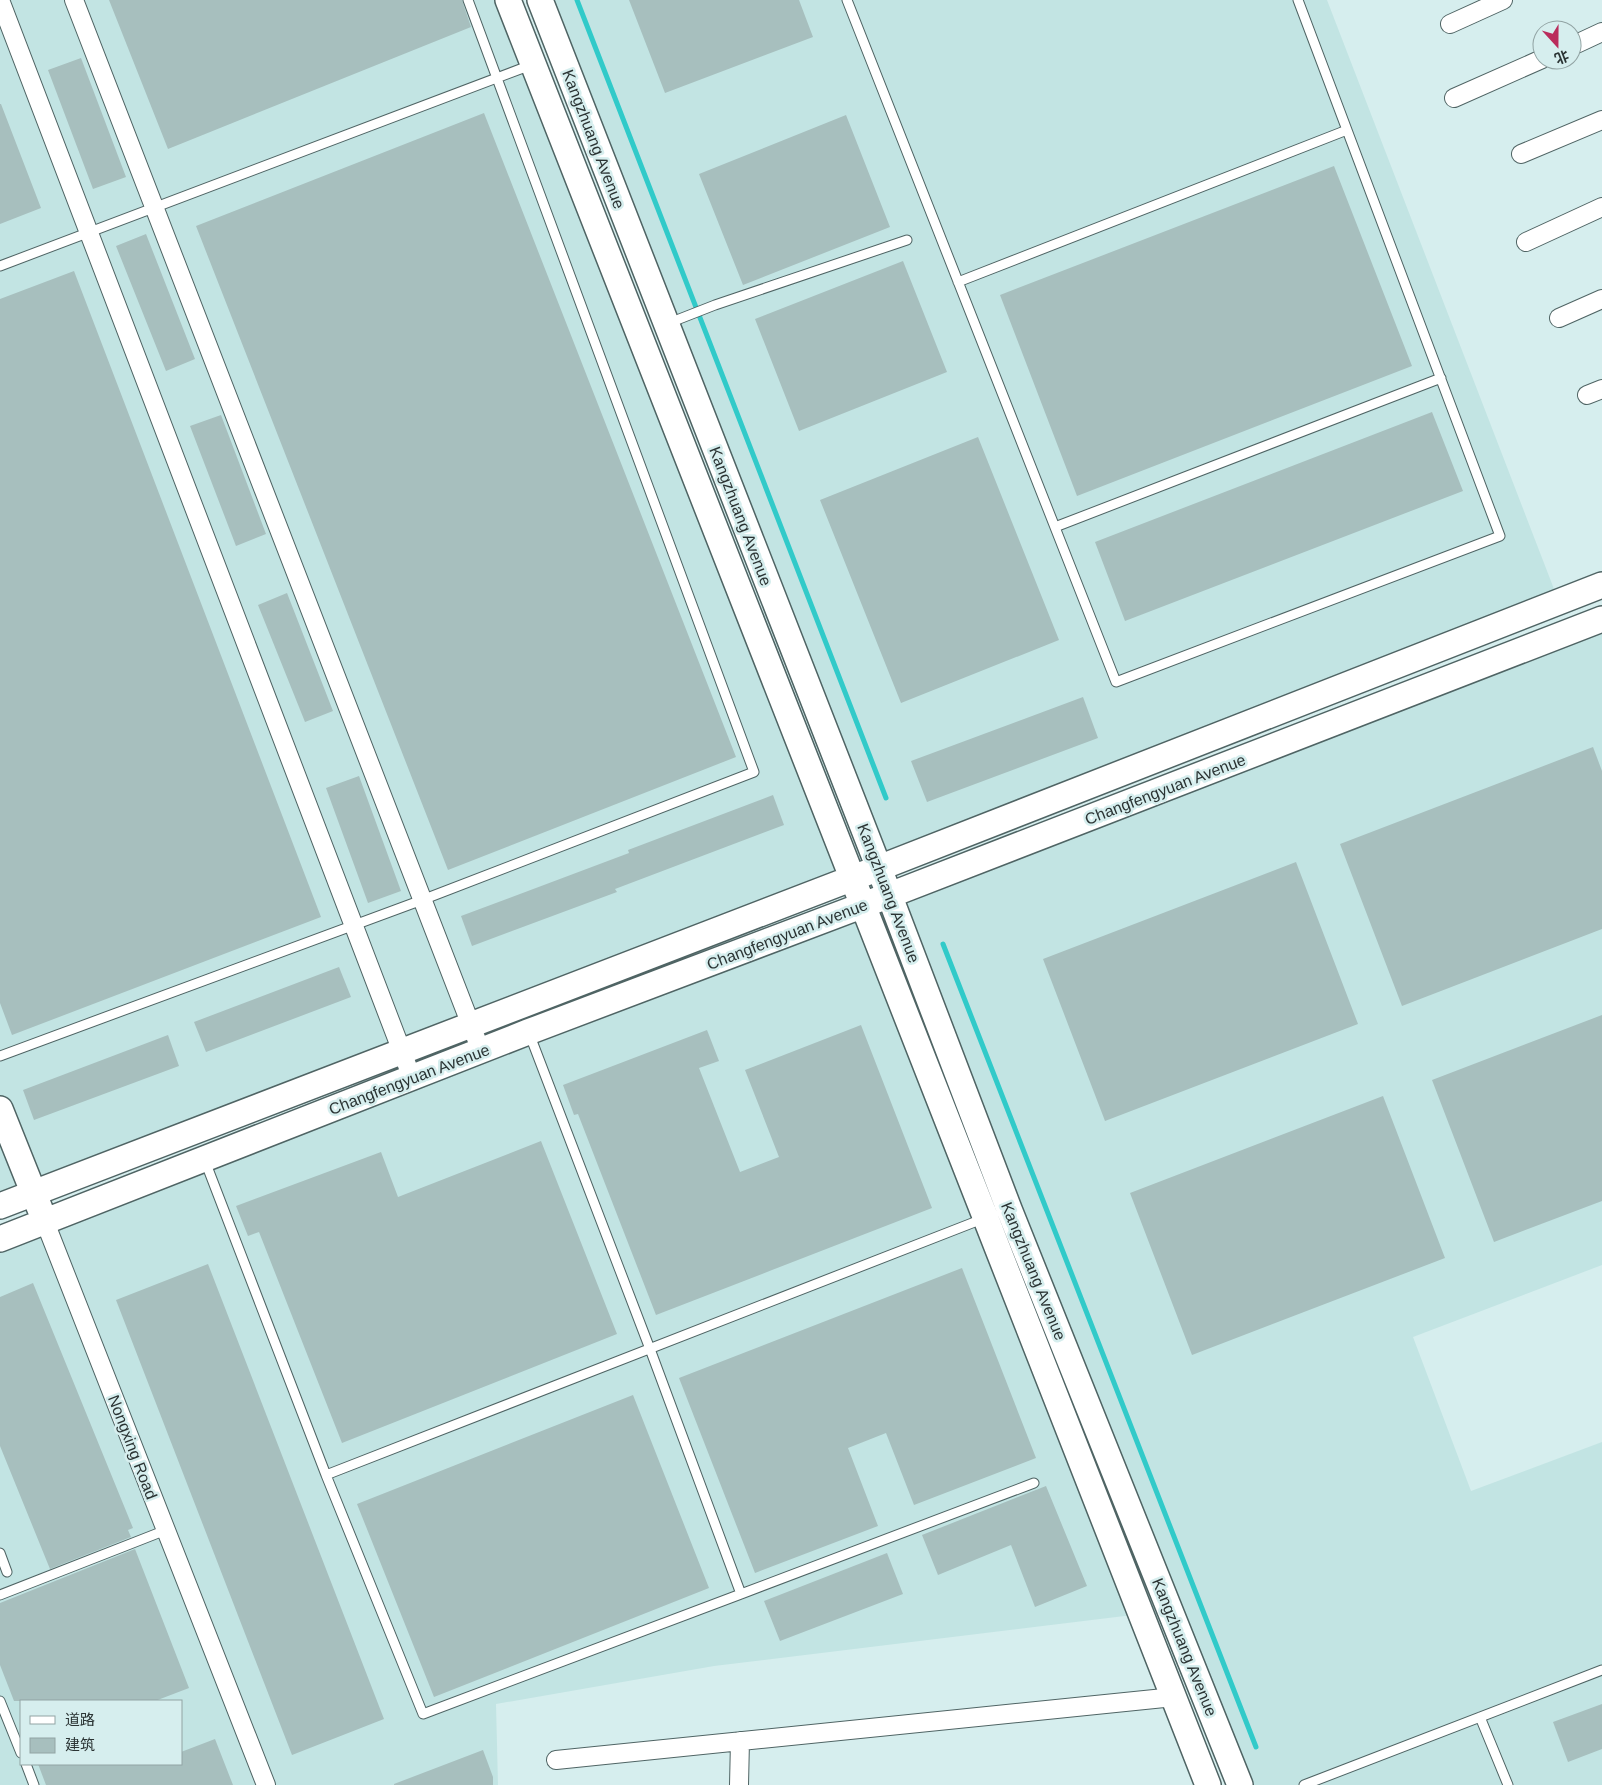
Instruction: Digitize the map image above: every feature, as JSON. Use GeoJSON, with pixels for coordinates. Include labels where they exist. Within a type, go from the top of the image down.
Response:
{"type":"FeatureCollection","features":[{"type":"Feature","properties":{"kind":"main road","name":"Kangzhuang Avenue"},"geometry":{"type":"LineString","coordinates":[[508,0],[864,905],[1240,1785]]}},
{"type":"Feature","properties":{"kind":"main road","name":"Kangzhuang Avenue"},"geometry":{"type":"LineString","coordinates":[[540,0],[880,868],[997,1213],[1208,1785]]}},
{"type":"Feature","properties":{"kind":"main road","name":"Changfengyuan Avenue"},"geometry":{"type":"LineString","coordinates":[[0,1206],[880,868],[1602,585]]}},
{"type":"Feature","properties":{"kind":"main road","name":"Changfengyuan Avenue"},"geometry":{"type":"LineString","coordinates":[[0,1239],[528,1032],[864,905],[1602,619]]}},
{"type":"Feature","properties":{"kind":"main road","name":"Nongxing Road"},"geometry":{"type":"LineString","coordinates":[[0,1109],[45,1222]]}},
{"type":"Feature","properties":{"kind":"street"},"geometry":{"type":"LineString","coordinates":[[0,0],[412,1078]]}},
{"type":"Feature","properties":{"kind":"street"},"geometry":{"type":"LineString","coordinates":[[74,0],[481,1051]]}},
{"type":"Feature","properties":{"kind":"street"},"geometry":{"type":"LineString","coordinates":[[1450,24],[1503,0]]}},
{"type":"Feature","properties":{"kind":"street"},"geometry":{"type":"LineString","coordinates":[[1582,41],[1602,32]]}},
{"type":"Feature","properties":{"kind":"street"},"geometry":{"type":"LineString","coordinates":[[1454,98],[1532,63]]}},
{"type":"Feature","properties":{"kind":"street"},"geometry":{"type":"LineString","coordinates":[[1521,154],[1602,120]]}},
{"type":"Feature","properties":{"kind":"street"},"geometry":{"type":"LineString","coordinates":[[1526,242],[1602,207]]}},
{"type":"Feature","properties":{"kind":"street"},"geometry":{"type":"LineString","coordinates":[[1559,318],[1602,300]]}},
{"type":"Feature","properties":{"kind":"street","name":"Nongxing Road"},"geometry":{"type":"LineString","coordinates":[[45,1222],[266,1785]]}},
{"type":"Feature","properties":{"kind":"street"},"geometry":{"type":"LineString","coordinates":[[556,1760],[1174,1697]]}},
{"type":"Feature","properties":{"kind":"street"},"geometry":{"type":"LineString","coordinates":[[738,1785],[740,1741]]}},
{"type":"Feature","properties":{"kind":"lane"},"geometry":{"type":"LineString","coordinates":[[0,1056],[422,900],[754,772],[468,0]]}},
{"type":"Feature","properties":{"kind":"lane"},"geometry":{"type":"LineString","coordinates":[[847,0],[1116,682],[1500,536],[1298,0]]}},
{"type":"Feature","properties":{"kind":"lane"},"geometry":{"type":"LineString","coordinates":[[0,266],[533,64]]}},
{"type":"Feature","properties":{"kind":"lane"},"geometry":{"type":"LineString","coordinates":[[958,282],[1347,130]]}},
{"type":"Feature","properties":{"kind":"lane"},"geometry":{"type":"LineString","coordinates":[[666,324],[715,305],[907,240]]}},
{"type":"Feature","properties":{"kind":"lane"},"geometry":{"type":"LineString","coordinates":[[1055,526],[1441,378]]}},
{"type":"Feature","properties":{"kind":"lane"},"geometry":{"type":"LineString","coordinates":[[528,1032],[650,1349],[741,1594]]}},
{"type":"Feature","properties":{"kind":"lane"},"geometry":{"type":"LineString","coordinates":[[204,1159],[326,1475],[423,1714],[1034,1482]]}},
{"type":"Feature","properties":{"kind":"lane"},"geometry":{"type":"LineString","coordinates":[[326,1475],[997,1213]]}},
{"type":"Feature","properties":{"kind":"lane"},"geometry":{"type":"LineString","coordinates":[[0,1595],[166,1530]]}},
{"type":"Feature","properties":{"kind":"lane"},"geometry":{"type":"LineString","coordinates":[[0,1553],[7,1572]]}},
{"type":"Feature","properties":{"kind":"lane"},"geometry":{"type":"LineString","coordinates":[[1304,1785],[1602,1670]]}},
{"type":"Feature","properties":{"kind":"lane"},"geometry":{"type":"LineString","coordinates":[[0,1701],[20,1751]]}},
{"type":"Feature","properties":{"kind":"lane"},"geometry":{"type":"LineString","coordinates":[[1480,1717],[1508,1785]]}},
{"type":"Feature","properties":{"kind":"lane"},"geometry":{"type":"LineString","coordinates":[[26,1765],[34,1785]]}},
{"type":"Feature","properties":{"kind":"shaded area"},"geometry":{"type":"Polygon","coordinates":[[[0,0],[508,0],[853,878],[0,1206],[0,0]]]}},
{"type":"Feature","properties":{"kind":"shaded area"},"geometry":{"type":"Polygon","coordinates":[[[540,0],[1327,0],[1559,602],[879,868],[540,0]]]}},
{"type":"Feature","properties":{"kind":"shaded area"},"geometry":{"type":"Polygon","coordinates":[[[1602,619],[1602,1265],[1413,1337],[1471,1491],[1602,1442],[1602,1785],[1240,1785],[890,895],[1602,619]]]}},
{"type":"Feature","properties":{"kind":"shaded area"},"geometry":{"type":"Polygon","coordinates":[[[864,905],[1141,1614],[714,1666],[496,1704],[498,1785],[0,1785],[0,1239],[864,905]]]}},
{"type":"Feature","properties":{"kind":"building"},"geometry":{"type":"Polygon","coordinates":[[[109,0],[462,0],[471,27],[168,149],[109,0]]]}},
{"type":"Feature","properties":{"kind":"building"},"geometry":{"type":"Polygon","coordinates":[[[629,0],[799,0],[813,37],[665,93],[629,0]]]}},
{"type":"Feature","properties":{"kind":"building"},"geometry":{"type":"Polygon","coordinates":[[[81,58],[126,177],[93,189],[48,70],[81,58]]]}},
{"type":"Feature","properties":{"kind":"building"},"geometry":{"type":"Polygon","coordinates":[[[0,104],[41,208],[0,224],[0,104]]]}},
{"type":"Feature","properties":{"kind":"building"},"geometry":{"type":"Polygon","coordinates":[[[484,113],[736,757],[448,870],[196,226],[484,113]]]}},
{"type":"Feature","properties":{"kind":"building"},"geometry":{"type":"Polygon","coordinates":[[[846,115],[890,227],[743,285],[699,174],[846,115]]]}},
{"type":"Feature","properties":{"kind":"building"},"geometry":{"type":"Polygon","coordinates":[[[1334,166],[1412,366],[1077,496],[1000,295],[1334,166]]]}},
{"type":"Feature","properties":{"kind":"building"},"geometry":{"type":"Polygon","coordinates":[[[146,234],[195,359],[166,371],[116,246],[146,234]]]}},
{"type":"Feature","properties":{"kind":"building"},"geometry":{"type":"Polygon","coordinates":[[[903,261],[947,372],[799,431],[755,319],[903,261]]]}},
{"type":"Feature","properties":{"kind":"building"},"geometry":{"type":"Polygon","coordinates":[[[74,271],[321,917],[12,1035],[0,1003],[0,299],[74,271]]]}},
{"type":"Feature","properties":{"kind":"building"},"geometry":{"type":"Polygon","coordinates":[[[1432,412],[1463,491],[1125,621],[1095,542],[1432,412]]]}},
{"type":"Feature","properties":{"kind":"building"},"geometry":{"type":"Polygon","coordinates":[[[221,415],[266,534],[236,546],[190,426],[221,415]]]}},
{"type":"Feature","properties":{"kind":"building"},"geometry":{"type":"Polygon","coordinates":[[[978,437],[1059,640],[901,703],[820,500],[978,437]]]}},
{"type":"Feature","properties":{"kind":"building"},"geometry":{"type":"Polygon","coordinates":[[[287,593],[333,711],[305,722],[258,605],[287,593]]]}},
{"type":"Feature","properties":{"kind":"building"},"geometry":{"type":"Polygon","coordinates":[[[1083,697],[1098,738],[927,802],[911,761],[1083,697]]]}},
{"type":"Feature","properties":{"kind":"building"},"geometry":{"type":"Polygon","coordinates":[[[1593,747],[1602,771],[1602,929],[1402,1006],[1340,844],[1593,747]]]}},
{"type":"Feature","properties":{"kind":"building"},"geometry":{"type":"Polygon","coordinates":[[[359,776],[401,891],[368,903],[326,788],[359,776]]]}},
{"type":"Feature","properties":{"kind":"building"},"geometry":{"type":"Polygon","coordinates":[[[773,795],[784,825],[615,889],[617,892],[472,946],[461,916],[629,853],[628,850],[773,795]]]}},
{"type":"Feature","properties":{"kind":"building"},"geometry":{"type":"Polygon","coordinates":[[[1296,862],[1358,1024],[1105,1121],[1043,959],[1296,862]]]}},
{"type":"Feature","properties":{"kind":"building"},"geometry":{"type":"Polygon","coordinates":[[[339,967],[351,997],[206,1052],[194,1022],[339,967]]]}},
{"type":"Feature","properties":{"kind":"building"},"geometry":{"type":"Polygon","coordinates":[[[1602,1015],[1602,1201],[1494,1242],[1432,1080],[1602,1015]]]}},
{"type":"Feature","properties":{"kind":"building"},"geometry":{"type":"Polygon","coordinates":[[[861,1025],[932,1208],[656,1315],[578,1114],[574,1115],[563,1085],[707,1030],[719,1061],[699,1068],[740,1172],[779,1157],[745,1070],[861,1025]]]}},
{"type":"Feature","properties":{"kind":"building"},"geometry":{"type":"Polygon","coordinates":[[[168,1035],[179,1066],[34,1120],[23,1090],[168,1035]]]}},
{"type":"Feature","properties":{"kind":"building"},"geometry":{"type":"Polygon","coordinates":[[[1383,1096],[1445,1258],[1192,1355],[1130,1193],[1383,1096]]]}},
{"type":"Feature","properties":{"kind":"building"},"geometry":{"type":"Polygon","coordinates":[[[541,1141],[617,1334],[342,1443],[259,1232],[248,1236],[236,1206],[381,1152],[398,1197],[541,1141]]]}},
{"type":"Feature","properties":{"kind":"building"},"geometry":{"type":"Polygon","coordinates":[[[208,1264],[384,1719],[292,1755],[116,1300],[208,1264]]]}},
{"type":"Feature","properties":{"kind":"building"},"geometry":{"type":"Polygon","coordinates":[[[962,1268],[1036,1458],[914,1505],[886,1433],[848,1448],[878,1526],[755,1573],[679,1378],[962,1268]]]}},
{"type":"Feature","properties":{"kind":"building"},"geometry":{"type":"Polygon","coordinates":[[[33,1283],[133,1528],[128,1530],[131,1537],[50,1569],[0,1446],[0,1297],[33,1283]]]}},
{"type":"Feature","properties":{"kind":"building"},"geometry":{"type":"Polygon","coordinates":[[[633,1395],[709,1588],[434,1697],[357,1504],[633,1395]]]}},
{"type":"Feature","properties":{"kind":"building"},"geometry":{"type":"Polygon","coordinates":[[[1046,1486],[1087,1586],[1035,1607],[1011,1545],[938,1575],[922,1535],[1046,1486]]]}},
{"type":"Feature","properties":{"kind":"building"},"geometry":{"type":"Polygon","coordinates":[[[135,1549],[189,1688],[158,1700],[14,1701],[0,1665],[0,1603],[135,1549]]]}},
{"type":"Feature","properties":{"kind":"building"},"geometry":{"type":"Polygon","coordinates":[[[887,1553],[903,1594],[780,1641],[764,1601],[887,1553]]]}},
{"type":"Feature","properties":{"kind":"building"},"geometry":{"type":"Polygon","coordinates":[[[1602,1704],[1602,1749],[1568,1762],[1553,1722],[1602,1704]]]}},
{"type":"Feature","properties":{"kind":"building"},"geometry":{"type":"Polygon","coordinates":[[[215,1739],[233,1785],[46,1785],[38,1765],[182,1765],[182,1752],[215,1739]]]}},
{"type":"Feature","properties":{"kind":"building"},"geometry":{"type":"Polygon","coordinates":[[[483,1750],[493,1777],[493,1785],[394,1785],[394,1784],[483,1750]]]}},
{"type":"Feature","properties":{"kind":"waterway"},"geometry":{"type":"LineString","coordinates":[[577,0],[886,798]]}},
{"type":"Feature","properties":{"kind":"waterway"},"geometry":{"type":"LineString","coordinates":[[943,944],[1256,1747]]}}]}
